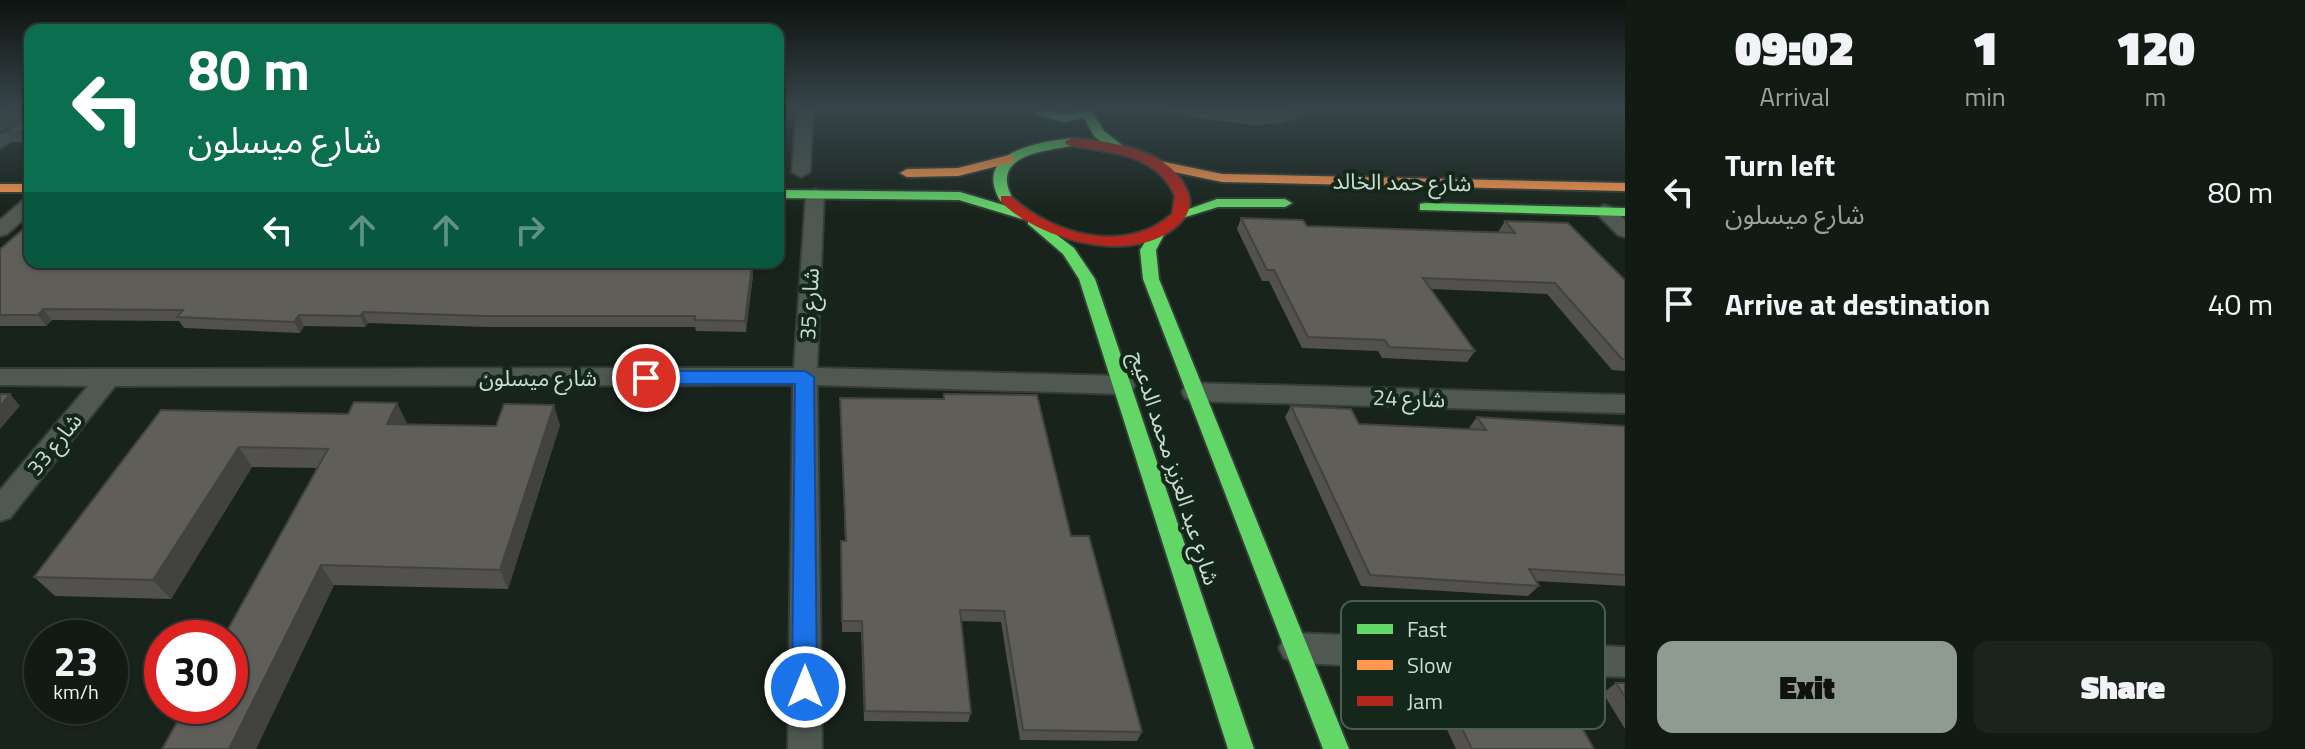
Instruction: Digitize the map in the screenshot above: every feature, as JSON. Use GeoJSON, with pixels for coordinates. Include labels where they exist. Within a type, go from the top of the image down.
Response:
{"type":"FeatureCollection","features":[{"type":"Feature","properties":{"kind":"street","name":"شارع 35"},"geometry":{"type":"LineString","coordinates":[[805,749],[805,377],[811,179],[808,144]]}},
{"type":"Feature","properties":{"kind":"street"},"geometry":{"type":"LineString","coordinates":[[881,172],[947,173],[1009,159],[1030,147],[1056,144]]}},
{"type":"Feature","properties":{"kind":"street"},"geometry":{"type":"LineString","coordinates":[[1085,144],[1118,149]]}},
{"type":"Feature","properties":{"kind":"street"},"geometry":{"type":"LineString","coordinates":[[1112,144],[1118,149]]}},
{"type":"Feature","properties":{"kind":"street","name":"شارع حمد الخالد"},"geometry":{"type":"LineString","coordinates":[[1118,149],[1155,164],[1222,178],[1625,187]]}},
{"type":"Feature","properties":{"kind":"street"},"geometry":{"type":"LineString","coordinates":[[1009,159],[999,173],[998,181],[1005,198],[1028,218]]}},
{"type":"Feature","properties":{"kind":"street"},"geometry":{"type":"LineString","coordinates":[[784,173],[960,196],[1064,233],[1098,239],[1131,238],[1159,231],[1179,215],[1183,200],[1181,193],[1172,178],[1155,164]]}},
{"type":"Feature","properties":{"kind":"street"},"geometry":{"type":"LineString","coordinates":[[784,191],[811,179]]}},
{"type":"Feature","properties":{"kind":"street"},"geometry":{"type":"LineString","coordinates":[[0,188],[24,188]]}},
{"type":"Feature","properties":{"kind":"street","name":"شارع حمد الخالد"},"geometry":{"type":"LineString","coordinates":[[1179,215],[1217,203],[1311,204]]}},
{"type":"Feature","properties":{"kind":"street","name":"شارع حمد الخالد"},"geometry":{"type":"LineString","coordinates":[[1403,206],[1625,212]]}},
{"type":"Feature","properties":{"kind":"street"},"geometry":{"type":"LineString","coordinates":[[0,230],[24,209]]}},
{"type":"Feature","properties":{"kind":"street"},"geometry":{"type":"LineString","coordinates":[[1604,211],[1625,231]]}},
{"type":"Feature","properties":{"kind":"street","name":"شارع عبد العزيز محمد الدعيج"},"geometry":{"type":"LineString","coordinates":[[1028,218],[1061,242],[1081,266],[1123,385],[1241,749]]}},
{"type":"Feature","properties":{"kind":"street","name":"شارع عبد العزيز محمد الدعيج"},"geometry":{"type":"LineString","coordinates":[[1159,231],[1148,250],[1148,270],[1336,749]]}},
{"type":"Feature","properties":{"kind":"street","name":"شارع ميسلون"},"geometry":{"type":"LineString","coordinates":[[0,377],[805,377],[1000,379],[1123,385]]}},
{"type":"Feature","properties":{"kind":"street","name":"شارع 33"},"geometry":{"type":"LineString","coordinates":[[0,510],[108,379]]}},
{"type":"Feature","properties":{"kind":"street","name":"شارع 24"},"geometry":{"type":"LineString","coordinates":[[1194,392],[1625,404]]}},
{"type":"Feature","properties":{"kind":"street"},"geometry":{"type":"LineString","coordinates":[[1295,648],[1341,650]]}},
{"type":"Feature","properties":{"kind":"street"},"geometry":{"type":"LineString","coordinates":[[1605,661],[1625,662]]}},
{"type":"Feature","properties":{"kind":"building"},"geometry":{"type":"Polygon","coordinates":[[[1241,218],[1303,220],[1307,226],[1515,233],[1505,221],[1568,223],[1625,280],[1625,359],[1555,283],[1423,278],[1475,351],[1389,347],[1385,340],[1308,337],[1274,270],[1267,270],[1241,218]]]}},
{"type":"Feature","properties":{"kind":"building"},"geometry":{"type":"Polygon","coordinates":[[[24,228],[24,268],[752,268],[745,321],[695,320],[695,316],[484,316],[363,312],[360,316],[299,315],[294,322],[177,317],[183,310],[43,309],[38,315],[0,315],[0,249],[24,228]]]}},
{"type":"Feature","properties":{"kind":"building"},"geometry":{"type":"Polygon","coordinates":[[[0,394],[10,394],[0,406],[0,394]]]}},
{"type":"Feature","properties":{"kind":"building"},"geometry":{"type":"Polygon","coordinates":[[[944,394],[1037,395],[1071,536],[1089,536],[1142,732],[1023,730],[1004,611],[960,610],[971,713],[865,711],[862,621],[842,621],[841,541],[846,541],[840,398],[944,399],[944,394]]]}},
{"type":"Feature","properties":{"kind":"building"},"geometry":{"type":"Polygon","coordinates":[[[354,402],[397,403],[387,424],[496,426],[504,404],[554,405],[500,570],[321,565],[248,711],[248,620],[233,620],[328,449],[239,447],[153,580],[34,577],[161,410],[348,414],[354,402]]]}},
{"type":"Feature","properties":{"kind":"building"},"geometry":{"type":"Polygon","coordinates":[[[1291,406],[1351,409],[1359,424],[1486,430],[1477,417],[1625,426],[1625,575],[1529,569],[1539,586],[1370,575],[1291,406]]]}},
{"type":"Feature","properties":{"kind":"building"},"geometry":{"type":"Polygon","coordinates":[[[1616,683],[1625,683],[1625,697],[1616,683]]]}},
{"type":"Feature","properties":{"kind":"building"},"geometry":{"type":"Polygon","coordinates":[[[176,724],[242,724],[229,749],[162,749],[176,724]]]}},
{"type":"Feature","properties":{"kind":"building"},"geometry":{"type":"Polygon","coordinates":[[[1462,729],[1583,729],[1594,749],[1472,749],[1462,729]]]}},
{"type":"Feature","properties":{"kind":"traffic: fast"},"geometry":{"type":"LineString","coordinates":[[1006,199],[998,185],[999,174],[1005,164],[1030,150],[1059,144]]}},
{"type":"Feature","properties":{"kind":"traffic: fast"},"geometry":{"type":"LineString","coordinates":[[1112,144],[1118,149]]}},
{"type":"Feature","properties":{"kind":"traffic: fast"},"geometry":{"type":"LineString","coordinates":[[784,194],[960,196],[1022,215]]}},
{"type":"Feature","properties":{"kind":"traffic: fast"},"geometry":{"type":"LineString","coordinates":[[1179,215],[1217,203],[1285,203]]}},
{"type":"Feature","properties":{"kind":"traffic: fast"},"geometry":{"type":"LineString","coordinates":[[1425,207],[1625,212]]}},
{"type":"Feature","properties":{"kind":"traffic: fast"},"geometry":{"type":"LineString","coordinates":[[1033,221],[1069,251],[1087,279],[1241,749]]}},
{"type":"Feature","properties":{"kind":"traffic: fast"},"geometry":{"type":"LineString","coordinates":[[1159,231],[1148,250],[1151,279],[1336,749]]}},
{"type":"Feature","properties":{"kind":"traffic: slow"},"geometry":{"type":"LineString","coordinates":[[907,173],[958,172],[1009,159]]}},
{"type":"Feature","properties":{"kind":"traffic: slow"},"geometry":{"type":"LineString","coordinates":[[1155,164],[1222,178],[1625,187]]}},
{"type":"Feature","properties":{"kind":"traffic: slow"},"geometry":{"type":"LineString","coordinates":[[0,188],[24,188]]}},
{"type":"Feature","properties":{"kind":"traffic: jam"},"geometry":{"type":"LineString","coordinates":[[1006,199],[1020,213],[1040,224],[1088,239],[1138,239],[1159,232],[1176,219],[1183,205],[1182,196],[1166,170],[1137,154],[1087,144]]}},
{"type":"Feature","properties":{"kind":"route"},"geometry":{"type":"LineString","coordinates":[[646,378],[805,377],[805,687]]}}]}
